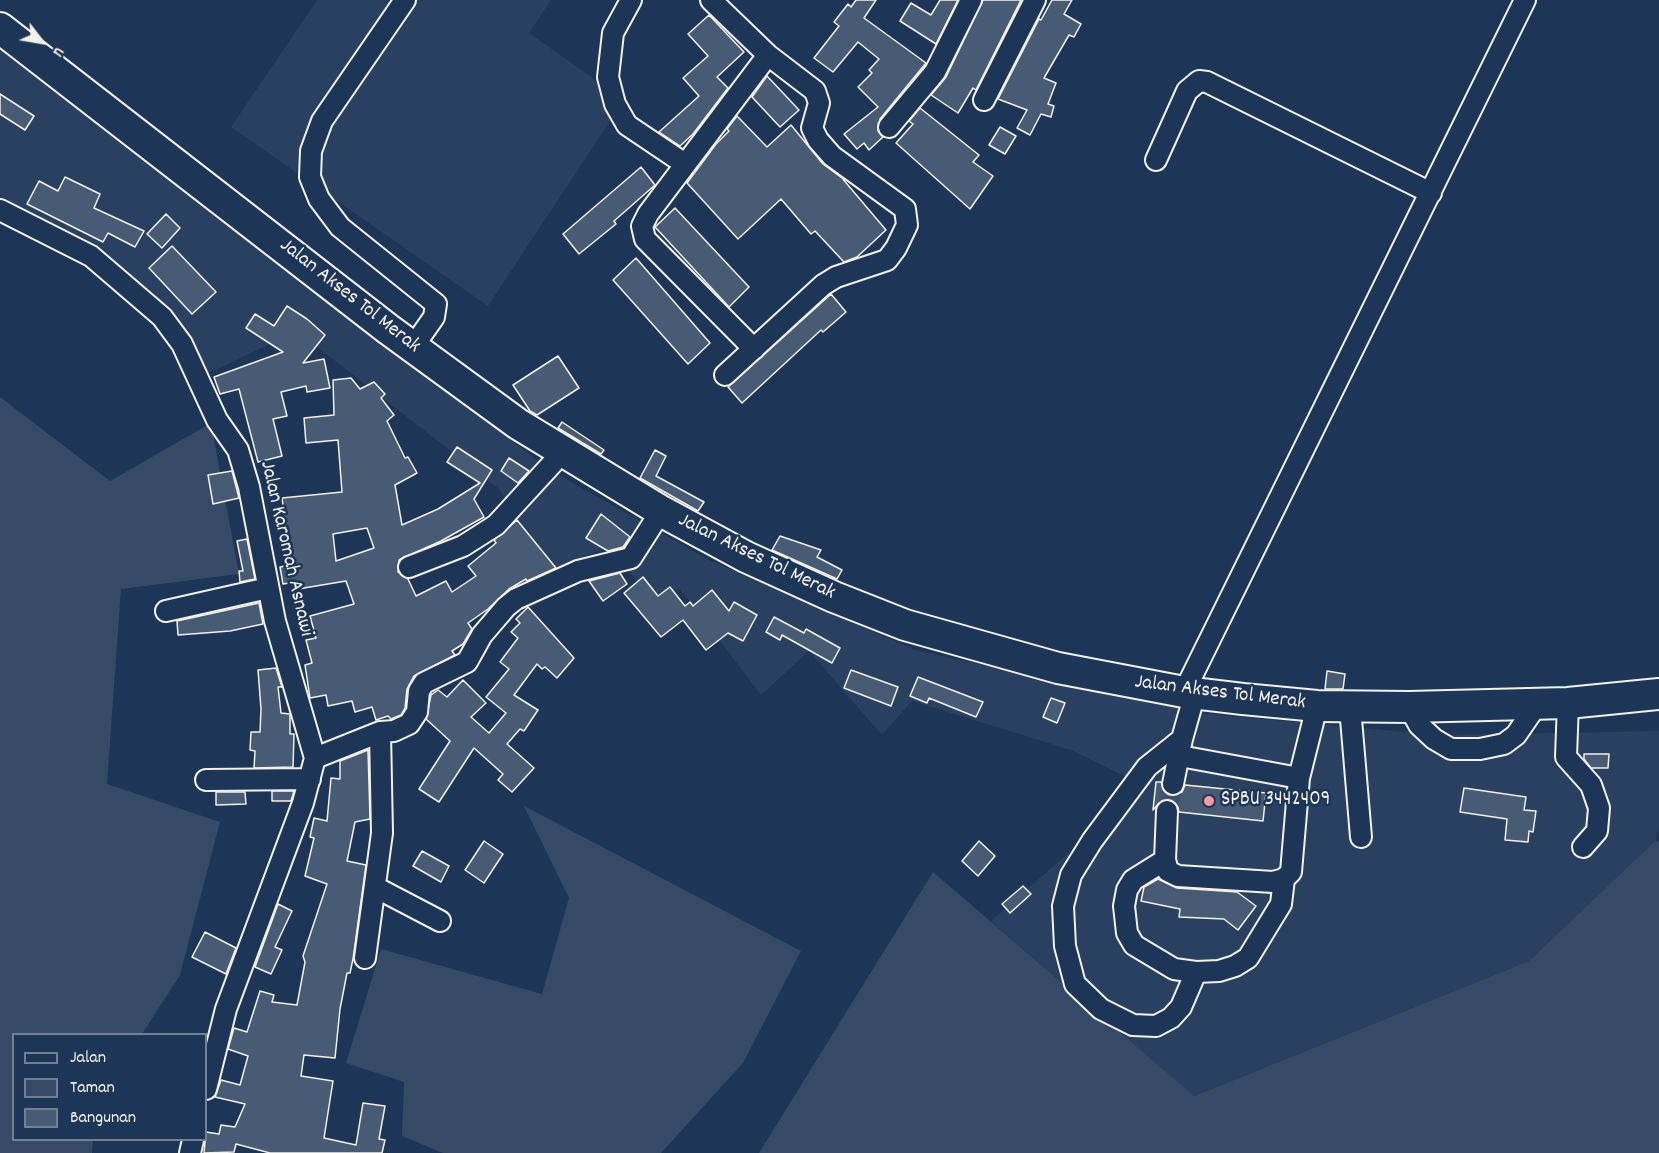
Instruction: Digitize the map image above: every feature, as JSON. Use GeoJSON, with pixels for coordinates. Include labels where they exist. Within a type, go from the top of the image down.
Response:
{"type":"FeatureCollection","features":[{"type":"Feature","properties":{"kind":"highway","name":"Jalan Akses Tol Merak"},"geometry":{"type":"LineString","coordinates":[[0,28],[413,347],[474,393],[562,453],[661,511],[782,573],[905,625],[1058,668],[1190,692],[1317,706],[1409,708],[1568,703],[1659,694]]}},
{"type":"Feature","properties":{"kind":"street"},"geometry":{"type":"LineString","coordinates":[[405,0],[322,121],[311,151],[310,177],[319,199],[340,227],[436,304],[434,317],[413,347]]}},
{"type":"Feature","properties":{"kind":"street"},"geometry":{"type":"LineString","coordinates":[[631,0],[613,33],[608,77],[615,104],[627,125],[685,165]]}},
{"type":"Feature","properties":{"kind":"street"},"geometry":{"type":"LineString","coordinates":[[711,0],[768,55],[818,95],[819,103],[812,128],[818,140],[832,156],[904,209],[907,225],[896,249],[887,260],[836,277],[823,285],[725,375]]}},
{"type":"Feature","properties":{"kind":"street"},"geometry":{"type":"LineString","coordinates":[[889,127],[935,72],[971,0]]}},
{"type":"Feature","properties":{"kind":"street"},"geometry":{"type":"LineString","coordinates":[[984,100],[1035,0]]}},
{"type":"Feature","properties":{"kind":"street"},"geometry":{"type":"LineString","coordinates":[[1173,784],[1190,692],[1525,0]]}},
{"type":"Feature","properties":{"kind":"street"},"geometry":{"type":"LineString","coordinates":[[754,349],[645,239],[642,226],[648,214],[768,55]]}},
{"type":"Feature","properties":{"kind":"street"},"geometry":{"type":"LineString","coordinates":[[1156,160],[1187,91],[1199,81],[1207,82],[1431,194]]}},
{"type":"Feature","properties":{"kind":"street","name":"Jalan Karomah Asnawi"},"geometry":{"type":"LineString","coordinates":[[0,210],[91,256],[130,288],[172,329],[217,420],[238,450],[249,487],[268,588],[299,711],[315,758]]}},
{"type":"Feature","properties":{"kind":"street"},"geometry":{"type":"LineString","coordinates":[[409,567],[463,546],[489,530],[562,453]]}},
{"type":"Feature","properties":{"kind":"street"},"geometry":{"type":"LineString","coordinates":[[207,1085],[226,1009],[310,778],[315,758],[380,732],[394,731],[409,724],[417,712],[419,691],[424,683],[467,663],[497,615],[516,599],[578,571],[631,558],[661,511]]}},
{"type":"Feature","properties":{"kind":"street"},"geometry":{"type":"LineString","coordinates":[[166,612],[268,588]]}},
{"type":"Feature","properties":{"kind":"street"},"geometry":{"type":"LineString","coordinates":[[1409,708],[1419,725],[1434,739],[1451,748],[1480,749],[1503,744],[1516,735],[1538,703]]}},
{"type":"Feature","properties":{"kind":"street"},"geometry":{"type":"LineString","coordinates":[[1568,703],[1566,757],[1591,785],[1599,808],[1597,831],[1583,847]]}},
{"type":"Feature","properties":{"kind":"street"},"geometry":{"type":"LineString","coordinates":[[1167,811],[1165,860],[1168,871],[1178,876],[1273,882],[1284,879],[1291,872],[1299,778],[1317,706]]}},
{"type":"Feature","properties":{"kind":"street"},"geometry":{"type":"LineString","coordinates":[[1350,707],[1361,837]]}},
{"type":"Feature","properties":{"kind":"street"},"geometry":{"type":"LineString","coordinates":[[365,958],[382,833],[380,732]]}},
{"type":"Feature","properties":{"kind":"street"},"geometry":{"type":"LineString","coordinates":[[1196,972],[1181,1007],[1171,1018],[1156,1026],[1133,1025],[1101,1009],[1075,984],[1065,946],[1063,906],[1071,875],[1092,841],[1147,767],[1181,747],[1299,778]]}},
{"type":"Feature","properties":{"kind":"street"},"geometry":{"type":"LineString","coordinates":[[206,780],[310,778]]}},
{"type":"Feature","properties":{"kind":"street"},"geometry":{"type":"LineString","coordinates":[[1165,860],[1141,873],[1127,890],[1124,906],[1127,933],[1134,945],[1162,964],[1174,969],[1196,972],[1219,971],[1235,966],[1248,958],[1281,904],[1284,879]]}},
{"type":"Feature","properties":{"kind":"street"},"geometry":{"type":"LineString","coordinates":[[375,887],[440,921]]}},
{"type":"Feature","properties":{"kind":"shaded area"},"geometry":{"type":"Polygon","coordinates":[[[317,0],[551,0],[529,33],[624,100],[488,306],[231,127],[317,0]]]}},
{"type":"Feature","properties":{"kind":"shaded area"},"geometry":{"type":"Polygon","coordinates":[[[0,42],[548,469],[709,560],[915,650],[1196,713],[1441,735],[1659,731],[1659,825],[1656,840],[1529,961],[1193,1096],[991,921],[1145,786],[1071,750],[912,701],[882,735],[809,651],[761,695],[680,589],[649,594],[607,548],[548,570],[499,489],[297,331],[192,381],[170,331],[95,264],[0,223],[0,42]]]}},
{"type":"Feature","properties":{"kind":"green space"},"geometry":{"type":"Polygon","coordinates":[[[0,397],[110,481],[211,423],[239,574],[121,589],[107,784],[220,822],[180,975],[143,1033],[12,1033],[12,1141],[93,1141],[92,1153],[0,1153],[0,397]]]}},
{"type":"Feature","properties":{"kind":"green space"},"geometry":{"type":"Polygon","coordinates":[[[524,806],[801,951],[743,1063],[661,1153],[443,1153],[402,1136],[404,1082],[346,1063],[381,949],[542,994],[569,898],[524,806]]]}},
{"type":"Feature","properties":{"kind":"green space"},"geometry":{"type":"Polygon","coordinates":[[[1656,840],[1659,842],[1659,1153],[759,1153],[933,872],[1194,1096],[1529,961],[1656,840]]]}},
{"type":"Feature","properties":{"kind":"building"},"geometry":{"type":"Polygon","coordinates":[[[856,0],[876,0],[864,18],[926,63],[880,119],[878,131],[883,137],[869,150],[864,143],[857,149],[844,134],[878,107],[858,87],[872,73],[869,70],[879,59],[858,42],[833,72],[814,58],[839,26],[834,22],[848,4],[851,7],[856,0]]]}},
{"type":"Feature","properties":{"kind":"building"},"geometry":{"type":"Polygon","coordinates":[[[940,0],[958,0],[936,44],[900,21],[911,3],[931,15],[940,0]]]}},
{"type":"Feature","properties":{"kind":"building"},"geometry":{"type":"Polygon","coordinates":[[[983,0],[1021,0],[976,90],[973,88],[958,113],[931,95],[946,77],[983,0]]]}},
{"type":"Feature","properties":{"kind":"building"},"geometry":{"type":"Polygon","coordinates":[[[1052,0],[1072,0],[1064,14],[1081,24],[1074,37],[1069,35],[1044,78],[1056,83],[1048,104],[1054,106],[1051,117],[1041,114],[1030,135],[1017,128],[1027,110],[998,99],[1039,19],[1041,20],[1052,0]]]}},
{"type":"Feature","properties":{"kind":"building"},"geometry":{"type":"Polygon","coordinates":[[[709,15],[744,52],[717,77],[728,88],[693,134],[680,146],[659,132],[699,96],[683,78],[708,56],[688,34],[709,15]]]}},
{"type":"Feature","properties":{"kind":"building"},"geometry":{"type":"Polygon","coordinates":[[[767,76],[799,110],[780,127],[752,97],[767,76]]]}},
{"type":"Feature","properties":{"kind":"building"},"geometry":{"type":"Polygon","coordinates":[[[0,94],[34,116],[25,130],[0,114],[0,94]]]}},
{"type":"Feature","properties":{"kind":"building"},"geometry":{"type":"Polygon","coordinates":[[[920,108],[979,155],[973,162],[993,176],[970,209],[896,143],[913,124],[909,121],[920,108]]]}},
{"type":"Feature","properties":{"kind":"building"},"geometry":{"type":"Polygon","coordinates":[[[737,116],[767,147],[791,125],[823,164],[842,178],[886,230],[857,257],[844,262],[815,231],[811,234],[781,199],[738,239],[687,183],[716,144],[729,131],[727,129],[737,116]]]}},
{"type":"Feature","properties":{"kind":"building"},"geometry":{"type":"Polygon","coordinates":[[[1000,127],[1016,136],[1005,154],[989,145],[1000,127]]]}},
{"type":"Feature","properties":{"kind":"building"},"geometry":{"type":"Polygon","coordinates":[[[641,167],[655,185],[614,221],[616,224],[579,254],[563,234],[641,167]]]}},
{"type":"Feature","properties":{"kind":"building"},"geometry":{"type":"Polygon","coordinates":[[[65,177],[100,194],[94,208],[144,231],[135,247],[108,233],[103,242],[27,204],[39,181],[58,191],[65,177]]]}},
{"type":"Feature","properties":{"kind":"building"},"geometry":{"type":"Polygon","coordinates":[[[675,208],[749,287],[729,307],[655,227],[675,208]]]}},
{"type":"Feature","properties":{"kind":"building"},"geometry":{"type":"Polygon","coordinates":[[[166,214],[180,228],[162,248],[147,234],[166,214]]]}},
{"type":"Feature","properties":{"kind":"building"},"geometry":{"type":"Polygon","coordinates":[[[172,246],[216,292],[192,314],[149,268],[172,246]]]}},
{"type":"Feature","properties":{"kind":"building"},"geometry":{"type":"Polygon","coordinates":[[[636,258],[710,343],[688,364],[613,280],[636,258]]]}},
{"type":"Feature","properties":{"kind":"building"},"geometry":{"type":"Polygon","coordinates":[[[831,294],[846,312],[823,332],[821,330],[742,403],[728,387],[831,294]]]}},
{"type":"Feature","properties":{"kind":"building"},"geometry":{"type":"Polygon","coordinates":[[[287,306],[325,335],[303,363],[324,359],[330,388],[307,392],[306,386],[281,392],[287,416],[273,419],[282,456],[258,462],[239,389],[220,394],[214,377],[283,352],[246,328],[255,314],[274,326],[287,306]]]}},
{"type":"Feature","properties":{"kind":"building"},"geometry":{"type":"Polygon","coordinates":[[[558,356],[579,388],[537,415],[530,411],[513,385],[558,356]]]}},
{"type":"Feature","properties":{"kind":"building"},"geometry":{"type":"Polygon","coordinates":[[[351,378],[360,389],[374,382],[385,394],[381,398],[394,415],[387,421],[405,458],[408,457],[417,473],[395,485],[402,525],[438,509],[480,483],[447,462],[457,447],[492,470],[474,499],[484,517],[441,541],[399,560],[398,572],[408,579],[416,596],[446,581],[452,592],[476,576],[468,566],[496,543],[494,540],[517,520],[556,568],[527,581],[526,579],[509,589],[488,609],[468,623],[472,629],[463,644],[452,651],[455,655],[414,676],[407,689],[405,708],[401,715],[391,719],[388,716],[376,720],[372,707],[355,712],[352,701],[328,706],[326,695],[310,698],[305,665],[312,663],[306,640],[316,638],[310,616],[354,604],[346,581],[298,589],[296,582],[283,584],[280,567],[291,565],[282,498],[342,492],[338,440],[306,443],[304,418],[334,415],[333,380],[351,378]],[[367,528],[333,534],[336,561],[374,548],[367,528]]]}},
{"type":"Feature","properties":{"kind":"building"},"geometry":{"type":"Polygon","coordinates":[[[562,422],[604,450],[601,454],[558,428],[562,422]]]}},
{"type":"Feature","properties":{"kind":"building"},"geometry":{"type":"Polygon","coordinates":[[[655,450],[666,456],[656,476],[704,502],[698,511],[640,478],[655,450]]]}},
{"type":"Feature","properties":{"kind":"building"},"geometry":{"type":"Polygon","coordinates":[[[509,458],[529,471],[518,483],[501,471],[509,458]]]}},
{"type":"Feature","properties":{"kind":"building"},"geometry":{"type":"Polygon","coordinates":[[[232,471],[239,498],[213,504],[208,475],[232,471]]]}},
{"type":"Feature","properties":{"kind":"building"},"geometry":{"type":"Polygon","coordinates":[[[601,514],[630,537],[623,547],[608,551],[586,538],[601,514]]]}},
{"type":"Feature","properties":{"kind":"building"},"geometry":{"type":"Polygon","coordinates":[[[780,536],[821,550],[817,557],[842,570],[837,579],[772,550],[780,536]]]}},
{"type":"Feature","properties":{"kind":"building"},"geometry":{"type":"Polygon","coordinates":[[[247,539],[255,579],[240,582],[239,571],[243,571],[237,541],[247,539]]]}},
{"type":"Feature","properties":{"kind":"building"},"geometry":{"type":"Polygon","coordinates":[[[620,573],[627,584],[603,601],[589,581],[620,573]]]}},
{"type":"Feature","properties":{"kind":"building"},"geometry":{"type":"Polygon","coordinates":[[[643,577],[658,596],[670,587],[685,606],[690,602],[693,606],[712,590],[729,611],[734,602],[757,615],[743,641],[728,633],[706,650],[683,620],[661,637],[624,593],[643,577]]]}},
{"type":"Feature","properties":{"kind":"building"},"geometry":{"type":"Polygon","coordinates":[[[259,603],[263,624],[230,631],[178,635],[177,621],[259,603]]]}},
{"type":"Feature","properties":{"kind":"building"},"geometry":{"type":"Polygon","coordinates":[[[528,607],[574,658],[557,678],[545,667],[542,669],[537,664],[514,695],[538,710],[524,731],[520,729],[507,744],[534,768],[512,792],[498,780],[503,774],[474,748],[439,802],[419,789],[450,741],[426,719],[431,695],[438,690],[447,697],[463,680],[486,703],[471,717],[489,733],[506,713],[486,697],[509,669],[500,662],[518,638],[511,632],[520,623],[516,619],[528,607]]]}},
{"type":"Feature","properties":{"kind":"building"},"geometry":{"type":"Polygon","coordinates":[[[774,617],[804,633],[806,629],[840,648],[832,663],[782,635],[780,640],[766,632],[774,617]]]}},
{"type":"Feature","properties":{"kind":"building"},"geometry":{"type":"Polygon","coordinates":[[[276,668],[282,687],[278,687],[281,713],[290,714],[290,734],[294,734],[293,767],[254,768],[255,751],[250,750],[251,732],[260,732],[258,670],[276,668]]]}},
{"type":"Feature","properties":{"kind":"building"},"geometry":{"type":"Polygon","coordinates":[[[851,670],[898,687],[891,706],[844,688],[851,670]]]}},
{"type":"Feature","properties":{"kind":"building"},"geometry":{"type":"Polygon","coordinates":[[[1327,671],[1345,674],[1343,689],[1325,689],[1327,671]]]}},
{"type":"Feature","properties":{"kind":"building"},"geometry":{"type":"Polygon","coordinates":[[[918,677],[983,702],[976,717],[929,698],[927,703],[910,696],[918,677]]]}},
{"type":"Feature","properties":{"kind":"building"},"geometry":{"type":"Polygon","coordinates":[[[1051,698],[1065,703],[1057,723],[1043,717],[1051,698]]]}},
{"type":"Feature","properties":{"kind":"building"},"geometry":{"type":"Polygon","coordinates":[[[368,750],[370,819],[355,822],[347,861],[366,865],[353,959],[350,973],[347,973],[340,1009],[335,1058],[304,1055],[301,1076],[333,1081],[324,1138],[356,1145],[363,1103],[385,1106],[379,1139],[385,1140],[382,1153],[270,1153],[236,1144],[234,1152],[204,1153],[207,1132],[219,1134],[221,1125],[235,1127],[245,1104],[215,1097],[221,1080],[240,1085],[248,1056],[228,1049],[234,1028],[247,1032],[260,991],[274,995],[272,1002],[297,1005],[305,962],[303,956],[327,884],[305,876],[314,838],[310,837],[314,818],[327,821],[331,778],[340,779],[340,761],[368,750]]]}},
{"type":"Feature","properties":{"kind":"building"},"geometry":{"type":"Polygon","coordinates":[[[1584,754],[1609,754],[1608,768],[1591,768],[1584,759],[1584,754]]]}},
{"type":"Feature","properties":{"kind":"building","name":"SPBU 3442409"},"geometry":{"type":"Polygon","coordinates":[[[1156,782],[1161,782],[1165,793],[1171,796],[1182,792],[1185,785],[1266,793],[1263,821],[1179,812],[1177,805],[1168,799],[1161,801],[1153,810],[1156,782]]]}},
{"type":"Feature","properties":{"kind":"building"},"geometry":{"type":"Polygon","coordinates":[[[1464,788],[1526,797],[1524,810],[1536,811],[1533,832],[1529,831],[1528,842],[1505,840],[1507,819],[1460,812],[1464,788]]]}},
{"type":"Feature","properties":{"kind":"building"},"geometry":{"type":"Polygon","coordinates":[[[272,791],[294,791],[291,801],[272,801],[272,791]]]}},
{"type":"Feature","properties":{"kind":"building"},"geometry":{"type":"Polygon","coordinates":[[[216,792],[245,792],[246,804],[216,805],[216,792]]]}},
{"type":"Feature","properties":{"kind":"building"},"geometry":{"type":"Polygon","coordinates":[[[484,841],[503,854],[484,883],[465,870],[484,841]]]}},
{"type":"Feature","properties":{"kind":"building"},"geometry":{"type":"Polygon","coordinates":[[[979,841],[995,856],[978,876],[962,861],[979,841]]]}},
{"type":"Feature","properties":{"kind":"building"},"geometry":{"type":"Polygon","coordinates":[[[422,851],[449,866],[441,882],[413,866],[422,851]]]}},
{"type":"Feature","properties":{"kind":"building"},"geometry":{"type":"Polygon","coordinates":[[[1158,879],[1177,888],[1237,892],[1256,906],[1238,930],[1224,919],[1179,917],[1180,909],[1141,901],[1144,887],[1158,879]]]}},
{"type":"Feature","properties":{"kind":"building"},"geometry":{"type":"Polygon","coordinates":[[[1023,886],[1031,894],[1010,913],[1002,904],[1023,886]]]}},
{"type":"Feature","properties":{"kind":"building"},"geometry":{"type":"Polygon","coordinates":[[[278,904],[292,911],[275,947],[282,950],[271,974],[255,967],[278,904]]]}},
{"type":"Feature","properties":{"kind":"building"},"geometry":{"type":"Polygon","coordinates":[[[205,932],[236,948],[226,974],[192,957],[205,932]]]}},
{"type":"Feature","properties":{"kind":"tunnel"},"geometry":{"type":"LineString","coordinates":[[1167,811],[1173,784]]}},
{"type":"Feature","properties":{"kind":"place","name":"SPBU 3442409"},"geometry":{"type":"Point","coordinates":[1209,801]}}]}
